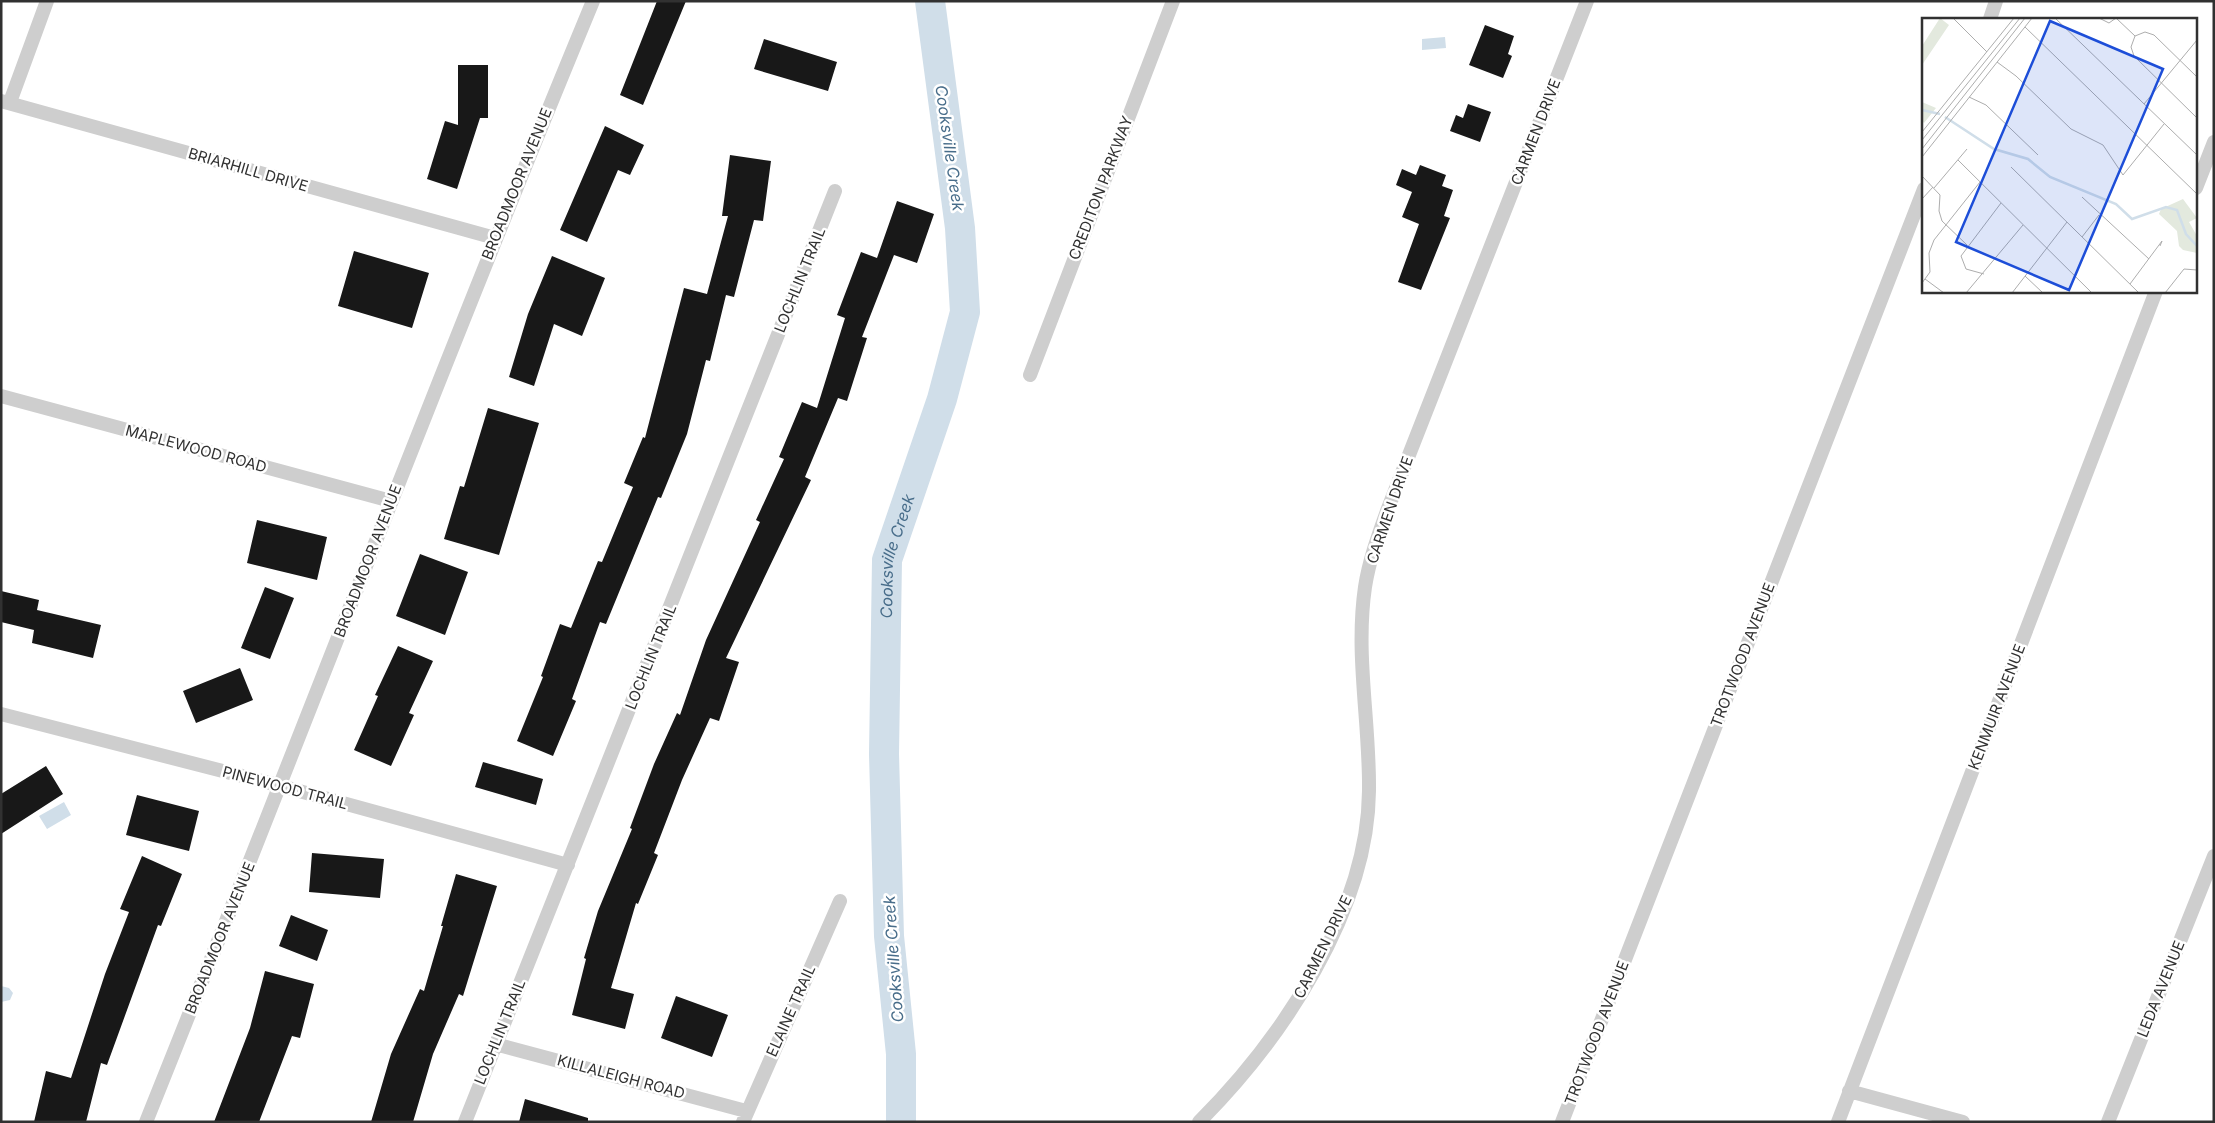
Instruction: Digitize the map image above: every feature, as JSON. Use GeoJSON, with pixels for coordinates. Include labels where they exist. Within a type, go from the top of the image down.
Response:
{"type":"FeatureCollection","features":[{"type":"Feature","properties":{"kind":"street"},"geometry":{"type":"LineString","coordinates":[[6,102],[47,1]]}},
{"type":"Feature","properties":{"kind":"street","name":"BROADMOOR AVENUE"},"geometry":{"type":"LineString","coordinates":[[146,1122],[495,238],[592,1]]}},
{"type":"Feature","properties":{"kind":"street","name":"CREDITON PARKWAY"},"geometry":{"type":"LineString","coordinates":[[1030,375],[1173,1]]}},
{"type":"Feature","properties":{"kind":"street","name":"CARMEN DRIVE"},"geometry":{"type":"LineString","coordinates":[[1199,1122],[1252,1066],[1282,1025],[1331,937],[1350,894],[1368,817],[1370,789],[1362,643],[1365,587],[1371,562],[1387,511],[1587,1]]}},
{"type":"Feature","properties":{"kind":"street"},"geometry":{"type":"LineString","coordinates":[[1990,18],[1996,1]]}},
{"type":"Feature","properties":{"kind":"street","name":"BRIARHILL DRIVE"},"geometry":{"type":"LineString","coordinates":[[6,102],[495,238]]}},
{"type":"Feature","properties":{"kind":"street"},"geometry":{"type":"LineString","coordinates":[[2198,183],[2214,142]]}},
{"type":"Feature","properties":{"kind":"street","name":"LOCHLIN TRAIL"},"geometry":{"type":"LineString","coordinates":[[465,1122],[835,191]]}},
{"type":"Feature","properties":{"kind":"street","name":"TROTWOOD AVENUE"},"geometry":{"type":"LineString","coordinates":[[1562,1122],[1922,194]]}},
{"type":"Feature","properties":{"kind":"street","name":"KENMUIR AVENUE"},"geometry":{"type":"LineString","coordinates":[[1838,1122],[2156,292]]}},
{"type":"Feature","properties":{"kind":"street","name":"MAPLEWOOD ROAD"},"geometry":{"type":"LineString","coordinates":[[1,396],[391,501]]}},
{"type":"Feature","properties":{"kind":"street","name":"PINEWOOD TRAIL"},"geometry":{"type":"LineString","coordinates":[[1,714],[280,786],[568,865]]}},
{"type":"Feature","properties":{"kind":"street","name":"LEDA AVENUE"},"geometry":{"type":"LineString","coordinates":[[2108,1122],[2214,856]]}},
{"type":"Feature","properties":{"kind":"street","name":"ELAINE TRAIL"},"geometry":{"type":"LineString","coordinates":[[744,1116],[840,901]]}},
{"type":"Feature","properties":{"kind":"street","name":"KILLALEIGH ROAD"},"geometry":{"type":"LineString","coordinates":[[495,1044],[744,1116]]}},
{"type":"Feature","properties":{"kind":"street"},"geometry":{"type":"LineString","coordinates":[[1850,1091],[1963,1122]]}},
{"type":"Feature","properties":{"kind":"shaded area"},"geometry":{"type":"Polygon","coordinates":[[[1445,37],[1446,48],[1422,50],[1422,39],[1445,37]]]}},
{"type":"Feature","properties":{"kind":"shaded area"},"geometry":{"type":"Polygon","coordinates":[[[64,802],[71,815],[47,829],[39,816],[64,802]]]}},
{"type":"Feature","properties":{"kind":"shaded area"},"geometry":{"type":"Polygon","coordinates":[[[1,986],[9,988],[13,993],[10,1000],[1,1002],[1,986]]]}},
{"type":"Feature","properties":{"kind":"building"},"geometry":{"type":"Polygon","coordinates":[[[657,1],[686,1],[643,105],[620,95],[657,1]]]}},
{"type":"Feature","properties":{"kind":"building"},"geometry":{"type":"Polygon","coordinates":[[[1485,25],[1514,36],[1508,54],[1512,56],[1503,78],[1469,65],[1485,25]]]}},
{"type":"Feature","properties":{"kind":"building"},"geometry":{"type":"Polygon","coordinates":[[[764,39],[837,62],[828,91],[754,69],[764,39]]]}},
{"type":"Feature","properties":{"kind":"building"},"geometry":{"type":"Polygon","coordinates":[[[458,65],[488,65],[488,118],[480,118],[457,189],[427,179],[445,121],[458,125],[458,65]]]}},
{"type":"Feature","properties":{"kind":"building"},"geometry":{"type":"Polygon","coordinates":[[[1468,104],[1491,112],[1480,142],[1450,131],[1456,115],[1463,118],[1468,104]]]}},
{"type":"Feature","properties":{"kind":"building"},"geometry":{"type":"Polygon","coordinates":[[[605,126],[644,145],[630,175],[618,170],[587,242],[560,230],[605,126]]]}},
{"type":"Feature","properties":{"kind":"building"},"geometry":{"type":"Polygon","coordinates":[[[730,155],[771,161],[763,221],[754,220],[734,297],[726,295],[710,361],[706,360],[687,434],[661,498],[658,497],[606,624],[600,622],[572,699],[576,701],[553,756],[517,741],[543,677],[541,676],[560,624],[571,628],[598,561],[602,562],[633,487],[624,483],[643,437],[645,438],[684,288],[707,294],[728,216],[722,216],[730,155]]]}},
{"type":"Feature","properties":{"kind":"building"},"geometry":{"type":"Polygon","coordinates":[[[1420,165],[1446,175],[1442,186],[1453,190],[1444,216],[1450,218],[1421,290],[1398,282],[1419,224],[1402,217],[1412,192],[1396,185],[1402,169],[1416,175],[1420,165]]]}},
{"type":"Feature","properties":{"kind":"building"},"geometry":{"type":"Polygon","coordinates":[[[897,201],[934,214],[917,263],[894,255],[862,337],[867,338],[847,401],[838,398],[805,477],[811,480],[726,658],[739,662],[719,721],[710,718],[682,780],[654,853],[658,855],[638,904],[636,903],[611,988],[634,994],[625,1029],[572,1015],[586,959],[584,958],[598,911],[632,829],[630,828],[654,764],[677,713],[680,715],[706,640],[760,522],[756,520],[784,459],[779,457],[802,402],[817,408],[845,318],[837,315],[861,252],[877,258],[897,201]]]}},
{"type":"Feature","properties":{"kind":"building"},"geometry":{"type":"Polygon","coordinates":[[[354,251],[429,273],[412,328],[338,306],[354,251]]]}},
{"type":"Feature","properties":{"kind":"building"},"geometry":{"type":"Polygon","coordinates":[[[552,256],[605,278],[582,336],[554,324],[534,386],[509,377],[528,314],[552,256]]]}},
{"type":"Feature","properties":{"kind":"building"},"geometry":{"type":"Polygon","coordinates":[[[488,408],[539,423],[499,555],[444,539],[460,486],[464,487],[488,408]]]}},
{"type":"Feature","properties":{"kind":"building"},"geometry":{"type":"Polygon","coordinates":[[[257,520],[327,537],[317,580],[247,563],[257,520]]]}},
{"type":"Feature","properties":{"kind":"building"},"geometry":{"type":"Polygon","coordinates":[[[420,554],[468,572],[445,635],[396,616],[420,554]]]}},
{"type":"Feature","properties":{"kind":"building"},"geometry":{"type":"Polygon","coordinates":[[[265,587],[294,598],[270,659],[241,648],[265,587]]]}},
{"type":"Feature","properties":{"kind":"building"},"geometry":{"type":"Polygon","coordinates":[[[1,591],[39,600],[37,610],[101,625],[93,658],[32,643],[34,630],[1,622],[1,591]]]}},
{"type":"Feature","properties":{"kind":"building"},"geometry":{"type":"Polygon","coordinates":[[[398,646],[433,661],[409,713],[414,715],[391,766],[354,750],[378,696],[375,695],[398,646]]]}},
{"type":"Feature","properties":{"kind":"building"},"geometry":{"type":"Polygon","coordinates":[[[240,668],[253,700],[196,723],[183,691],[240,668]]]}},
{"type":"Feature","properties":{"kind":"building"},"geometry":{"type":"Polygon","coordinates":[[[483,762],[543,779],[536,805],[475,787],[483,762]]]}},
{"type":"Feature","properties":{"kind":"building"},"geometry":{"type":"Polygon","coordinates":[[[46,766],[63,794],[1,834],[1,794],[46,766]]]}},
{"type":"Feature","properties":{"kind":"building"},"geometry":{"type":"Polygon","coordinates":[[[137,795],[199,811],[189,851],[126,835],[137,795]]]}},
{"type":"Feature","properties":{"kind":"building"},"geometry":{"type":"Polygon","coordinates":[[[312,853],[384,859],[380,898],[309,892],[312,853]]]}},
{"type":"Feature","properties":{"kind":"building"},"geometry":{"type":"Polygon","coordinates":[[[142,856],[182,874],[161,926],[158,925],[107,1065],[101,1063],[86,1122],[34,1122],[46,1071],[71,1078],[105,974],[129,912],[120,909],[142,856]]]}},
{"type":"Feature","properties":{"kind":"building"},"geometry":{"type":"Polygon","coordinates":[[[456,874],[497,886],[463,996],[459,994],[433,1054],[413,1122],[371,1122],[391,1054],[420,989],[424,991],[456,874]]]}},
{"type":"Feature","properties":{"kind":"building"},"geometry":{"type":"Polygon","coordinates":[[[291,915],[328,930],[317,961],[279,946],[291,915]]]}},
{"type":"Feature","properties":{"kind":"building"},"geometry":{"type":"Polygon","coordinates":[[[265,971],[314,984],[300,1038],[292,1036],[259,1122],[214,1122],[250,1028],[265,971]]]}},
{"type":"Feature","properties":{"kind":"building"},"geometry":{"type":"Polygon","coordinates":[[[676,996],[728,1015],[712,1057],[661,1038],[676,996]]]}},
{"type":"Feature","properties":{"kind":"building"},"geometry":{"type":"Polygon","coordinates":[[[525,1099],[588,1118],[588,1122],[519,1122],[525,1099]]]}},
{"type":"Feature","properties":{"kind":"waterway","name":"Cooksville Creek"},"geometry":{"type":"LineString","coordinates":[[901,1122],[901,1054],[889,936],[884,754],[887,560],[942,399],[965,312],[960,228],[930,1]]}}]}
